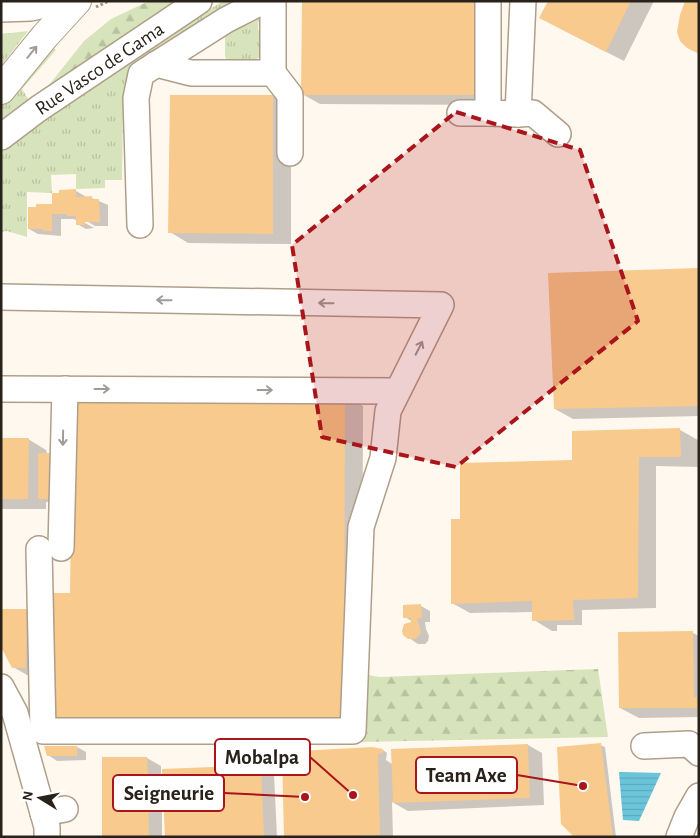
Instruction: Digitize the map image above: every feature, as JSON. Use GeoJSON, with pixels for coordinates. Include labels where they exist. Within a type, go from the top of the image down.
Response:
{"type":"FeatureCollection","features":[{"type":"Feature","properties":{"kind":"highway"},"geometry":{"type":"LineString","coordinates":[[1,90],[45,36],[77,1]]}},
{"type":"Feature","properties":{"kind":"street"},"geometry":{"type":"LineString","coordinates":[[1,9],[31,8],[60,1]]}},
{"type":"Feature","properties":{"kind":"street","name":"Rue Vasco de Gama"},"geometry":{"type":"LineString","coordinates":[[1,137],[38,109],[199,1]]}},
{"type":"Feature","properties":{"kind":"street"},"geometry":{"type":"LineString","coordinates":[[140,225],[136,98],[141,74],[226,20],[263,1]]}},
{"type":"Feature","properties":{"kind":"street"},"geometry":{"type":"LineString","coordinates":[[273,1],[273,73],[290,96],[290,153]]}},
{"type":"Feature","properties":{"kind":"street"},"geometry":{"type":"LineString","coordinates":[[488,1],[488,113]]}},
{"type":"Feature","properties":{"kind":"street"},"geometry":{"type":"LineString","coordinates":[[518,114],[523,1]]}},
{"type":"Feature","properties":{"kind":"street"},"geometry":{"type":"LineString","coordinates":[[156,64],[191,73],[273,73]]}},
{"type":"Feature","properties":{"kind":"street"},"geometry":{"type":"LineString","coordinates":[[460,113],[533,113],[558,134]]}},
{"type":"Feature","properties":{"kind":"street"},"geometry":{"type":"LineString","coordinates":[[1,297],[441,305],[396,391],[388,411],[383,458],[361,527],[353,731],[43,731],[50,549],[64,389]]}},
{"type":"Feature","properties":{"kind":"street"},"geometry":{"type":"LineString","coordinates":[[1,388],[396,391]]}},
{"type":"Feature","properties":{"kind":"street"},"geometry":{"type":"LineString","coordinates":[[1,687],[15,713],[52,820]]}},
{"type":"Feature","properties":{"kind":"street"},"geometry":{"type":"LineString","coordinates":[[644,746],[689,744],[699,753]]}},
{"type":"Feature","properties":{"kind":"street"},"geometry":{"type":"LineString","coordinates":[[678,837],[686,816],[699,796]]}},
{"type":"Feature","properties":{"kind":"highlighted area"},"geometry":{"type":"Polygon","coordinates":[[[456,112],[580,150],[638,321],[456,467],[322,437],[292,245],[456,112]]]}},
{"type":"Feature","properties":{"kind":"green space"},"geometry":{"type":"Polygon","coordinates":[[[149,1],[184,1],[45,90],[84,41],[111,19],[149,1]]]}},
{"type":"Feature","properties":{"kind":"green space"},"geometry":{"type":"Polygon","coordinates":[[[223,1],[243,1],[123,99],[122,180],[105,180],[105,188],[76,189],[76,174],[51,175],[52,193],[27,192],[27,237],[7,231],[1,232],[1,147],[132,57],[223,1]]]}},
{"type":"Feature","properties":{"kind":"green space"},"geometry":{"type":"Polygon","coordinates":[[[259,11],[258,30],[267,30],[261,56],[255,60],[228,61],[225,57],[225,31],[259,11]]]}},
{"type":"Feature","properties":{"kind":"green space"},"geometry":{"type":"Polygon","coordinates":[[[28,31],[1,66],[1,34],[28,31]]]}},
{"type":"Feature","properties":{"kind":"green space"},"geometry":{"type":"Polygon","coordinates":[[[47,43],[56,50],[22,89],[32,105],[1,125],[1,102],[47,43]]]}},
{"type":"Feature","properties":{"kind":"green space"},"geometry":{"type":"Polygon","coordinates":[[[598,669],[608,737],[359,742],[364,674],[379,677],[598,669]]]}},
{"type":"Feature","properties":{"kind":"water"},"geometry":{"type":"Polygon","coordinates":[[[619,772],[661,773],[639,821],[623,820],[619,772]]]}},
{"type":"Feature","properties":{"kind":"building"},"geometry":{"type":"Polygon","coordinates":[[[302,1],[477,1],[475,95],[301,95],[302,1]]]}},
{"type":"Feature","properties":{"kind":"building"},"geometry":{"type":"Polygon","coordinates":[[[548,1],[631,1],[606,52],[539,18],[548,1]]]}},
{"type":"Feature","properties":{"kind":"building"},"geometry":{"type":"Polygon","coordinates":[[[685,1],[699,1],[699,54],[687,48],[680,41],[677,32],[685,1]]]}},
{"type":"Feature","properties":{"kind":"building"},"geometry":{"type":"Polygon","coordinates":[[[170,95],[273,95],[273,234],[168,233],[170,95]]]}},
{"type":"Feature","properties":{"kind":"building"},"geometry":{"type":"Polygon","coordinates":[[[76,189],[76,197],[92,196],[92,199],[99,199],[100,222],[85,222],[85,225],[76,225],[76,216],[52,214],[52,231],[28,229],[28,207],[36,207],[36,204],[52,204],[52,193],[59,193],[59,190],[76,189]]]}},
{"type":"Feature","properties":{"kind":"building"},"geometry":{"type":"Polygon","coordinates":[[[699,268],[699,406],[554,409],[548,273],[699,268]]]}},
{"type":"Feature","properties":{"kind":"building"},"geometry":{"type":"Polygon","coordinates":[[[77,393],[345,394],[344,723],[47,722],[47,593],[70,593],[72,447],[77,447],[77,393]]]}},
{"type":"Feature","properties":{"kind":"building"},"geometry":{"type":"Polygon","coordinates":[[[680,428],[681,457],[639,457],[638,598],[573,600],[574,620],[532,621],[532,601],[451,604],[451,519],[460,519],[460,463],[572,460],[572,431],[680,428]]]}},
{"type":"Feature","properties":{"kind":"building"},"geometry":{"type":"Polygon","coordinates":[[[1,438],[29,438],[28,499],[1,499],[1,438]]]}},
{"type":"Feature","properties":{"kind":"building"},"geometry":{"type":"Polygon","coordinates":[[[38,453],[52,453],[52,499],[38,499],[38,453]]]}},
{"type":"Feature","properties":{"kind":"building"},"geometry":{"type":"Polygon","coordinates":[[[421,604],[422,618],[417,618],[421,633],[415,639],[408,639],[403,635],[402,631],[404,624],[411,622],[411,618],[403,618],[403,605],[421,604]]]}},
{"type":"Feature","properties":{"kind":"building"},"geometry":{"type":"Polygon","coordinates":[[[1,609],[27,609],[26,668],[12,668],[1,647],[1,609]]]}},
{"type":"Feature","properties":{"kind":"building"},"geometry":{"type":"Polygon","coordinates":[[[693,631],[694,697],[697,697],[697,708],[619,708],[618,632],[693,631]]]}},
{"type":"Feature","properties":{"kind":"building"},"geometry":{"type":"Polygon","coordinates":[[[601,743],[613,837],[574,837],[561,824],[557,747],[601,743]]]}},
{"type":"Feature","properties":{"kind":"building"},"geometry":{"type":"Polygon","coordinates":[[[528,744],[530,798],[393,803],[391,749],[528,744]]]}},
{"type":"Feature","properties":{"kind":"building"},"geometry":{"type":"Polygon","coordinates":[[[44,746],[77,746],[77,756],[47,756],[44,746]]]}},
{"type":"Feature","properties":{"kind":"building"},"geometry":{"type":"Polygon","coordinates":[[[372,747],[383,749],[383,753],[378,754],[380,835],[284,837],[282,752],[372,747]]]}},
{"type":"Feature","properties":{"kind":"building"},"geometry":{"type":"Polygon","coordinates":[[[102,757],[147,757],[148,778],[115,778],[115,794],[148,795],[149,837],[102,837],[102,757]]]}},
{"type":"Feature","properties":{"kind":"building"},"geometry":{"type":"Polygon","coordinates":[[[261,765],[264,837],[165,837],[162,769],[261,765]]]}},
{"type":"Feature","properties":{"kind":"place","name":"Team Axe"},"geometry":{"type":"Point","coordinates":[583,786]}},
{"type":"Feature","properties":{"kind":"place","name":"Mobalpa"},"geometry":{"type":"Point","coordinates":[353,795]}},
{"type":"Feature","properties":{"kind":"place","name":"Seigneurie"},"geometry":{"type":"Point","coordinates":[305,797]}}]}
